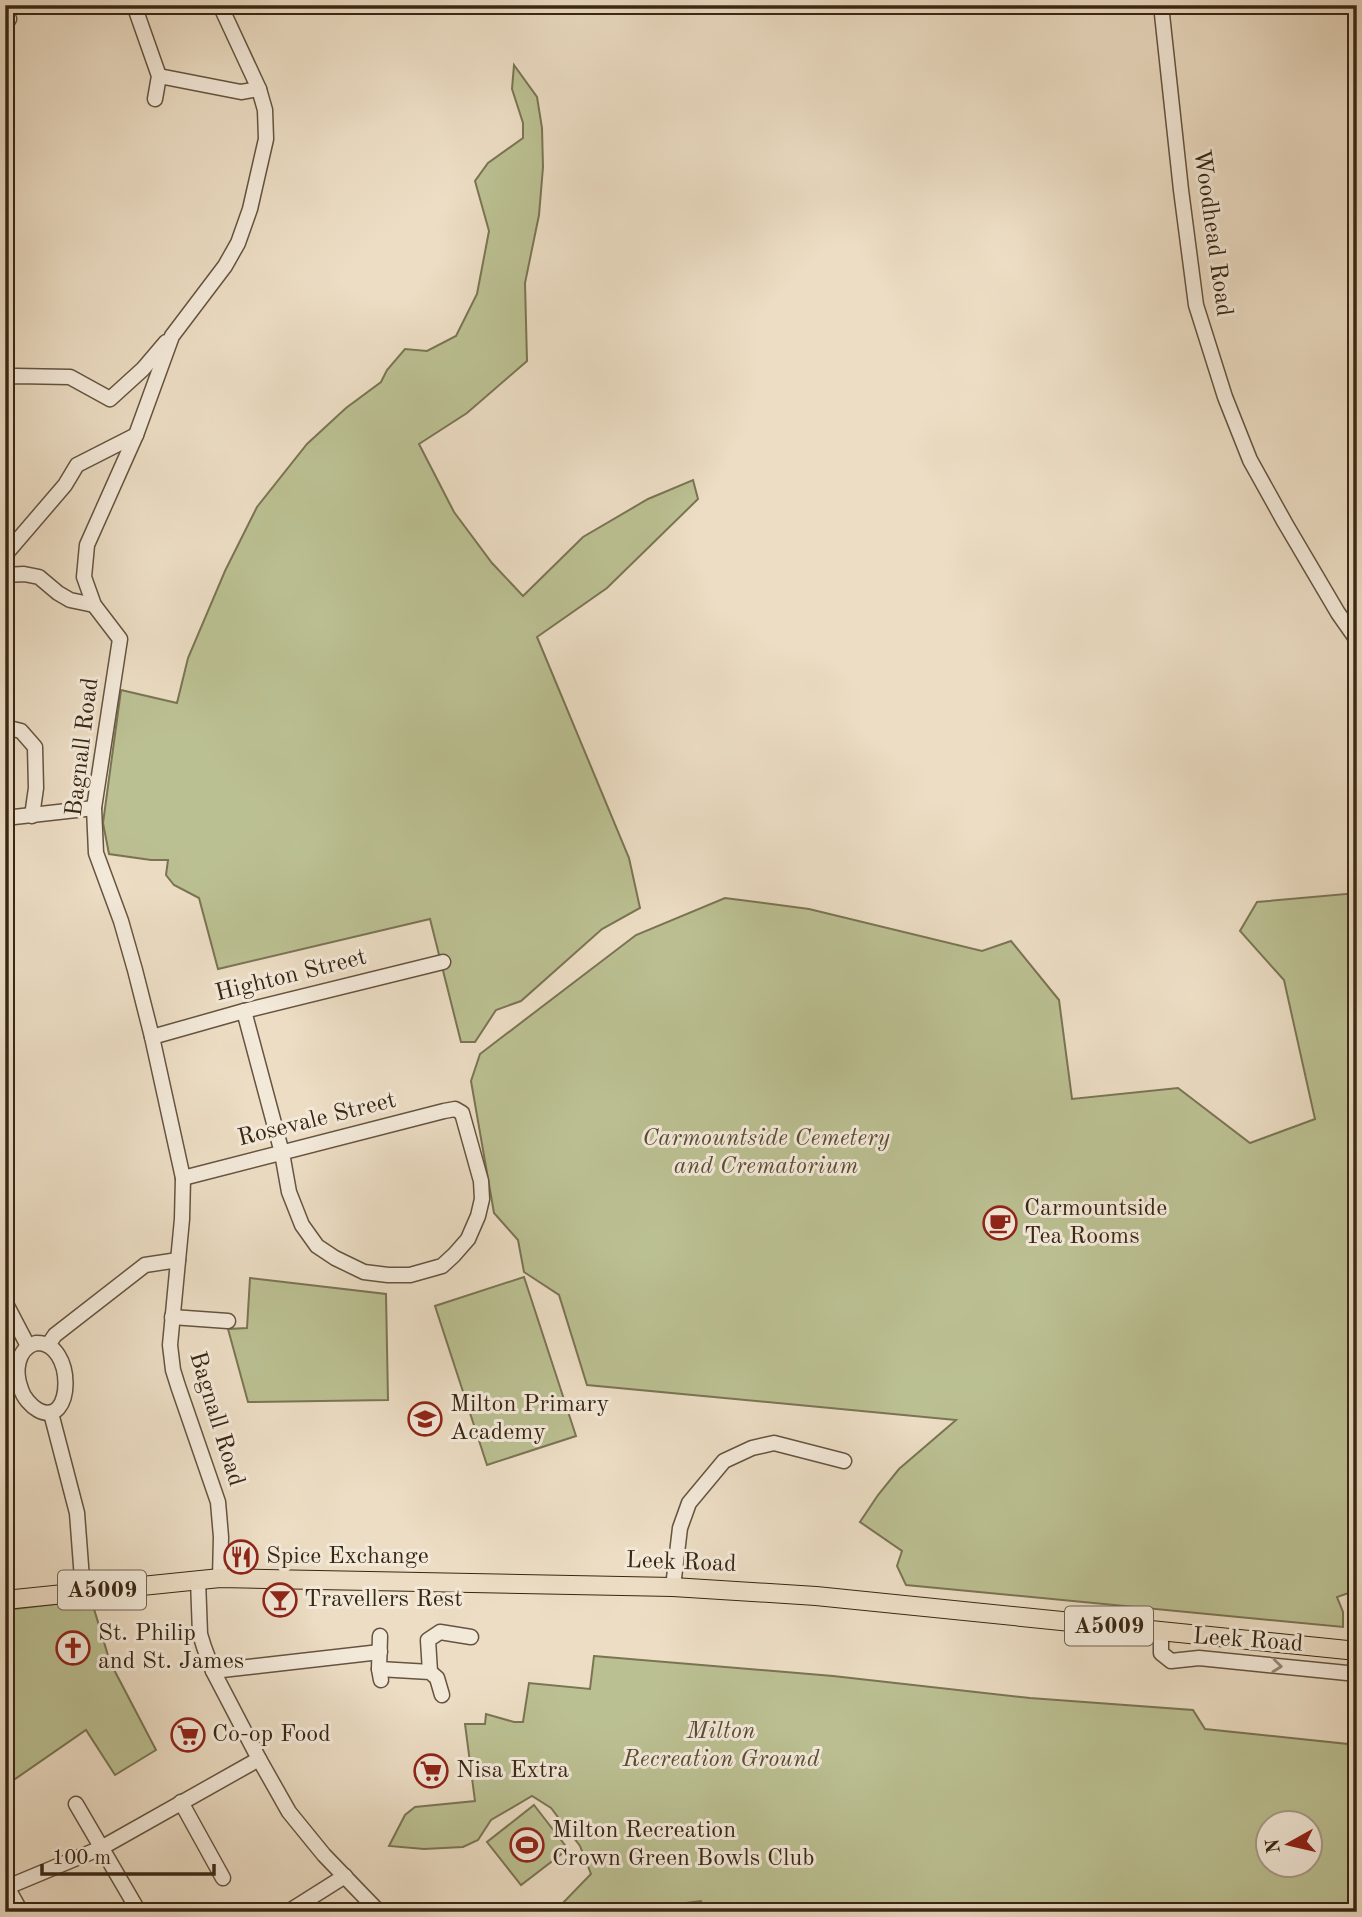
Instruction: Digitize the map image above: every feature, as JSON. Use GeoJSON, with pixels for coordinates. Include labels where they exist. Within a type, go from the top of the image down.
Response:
{"type":"FeatureCollection","features":[{"type":"Feature","properties":{"kind":"main road","name":"Leek Road"},"geometry":{"type":"LineString","coordinates":[[198,1580],[220,1578],[673,1587],[816,1596],[1357,1651]]}},
{"type":"Feature","properties":{"kind":"main road","name":"A5009"},"geometry":{"type":"LineString","coordinates":[[5,1600],[198,1580]]}},
{"type":"Feature","properties":{"kind":"street"},"geometry":{"type":"LineString","coordinates":[[134,5],[159,76],[155,99]]}},
{"type":"Feature","properties":{"kind":"street","name":"Bagnall Road"},"geometry":{"type":"LineString","coordinates":[[220,5],[259,89],[265,110],[266,139],[250,209],[238,243],[225,266],[172,336],[136,435],[87,545],[84,577],[94,605],[120,639],[94,808],[96,853],[121,921],[152,1037],[183,1178],[170,1345],[173,1370],[218,1502],[220,1578]]}},
{"type":"Feature","properties":{"kind":"street","name":"Woodhead Road"},"geometry":{"type":"LineString","coordinates":[[1161,5],[1181,190],[1200,318],[1225,397],[1250,460],[1284,523],[1357,640]]}},
{"type":"Feature","properties":{"kind":"street"},"geometry":{"type":"LineString","coordinates":[[159,76],[241,92],[259,89]]}},
{"type":"Feature","properties":{"kind":"street"},"geometry":{"type":"LineString","coordinates":[[5,378],[70,377],[110,399],[143,369],[172,336]]}},
{"type":"Feature","properties":{"kind":"street"},"geometry":{"type":"LineString","coordinates":[[5,555],[65,485],[77,465],[136,435]]}},
{"type":"Feature","properties":{"kind":"street"},"geometry":{"type":"LineString","coordinates":[[5,575],[24,574],[39,577],[70,600],[94,605]]}},
{"type":"Feature","properties":{"kind":"street"},"geometry":{"type":"LineString","coordinates":[[5,727],[21,731],[35,747],[36,788],[32,816]]}},
{"type":"Feature","properties":{"kind":"street"},"geometry":{"type":"LineString","coordinates":[[5,818],[94,808]]}},
{"type":"Feature","properties":{"kind":"street","name":"Highton Street"},"geometry":{"type":"LineString","coordinates":[[152,1037],[244,1011],[443,962]]}},
{"type":"Feature","properties":{"kind":"street"},"geometry":{"type":"LineString","coordinates":[[244,1011],[282,1153]]}},
{"type":"Feature","properties":{"kind":"street","name":"Rosevale Street"},"geometry":{"type":"LineString","coordinates":[[183,1178],[444,1111],[455,1110],[462,1113],[481,1181],[482,1199],[478,1216],[468,1239],[442,1266],[410,1275],[364,1272],[317,1246],[302,1225],[289,1192],[282,1153]]}},
{"type":"Feature","properties":{"kind":"street"},"geometry":{"type":"LineString","coordinates":[[48,1346],[55,1335],[145,1265],[178,1260]]}},
{"type":"Feature","properties":{"kind":"street"},"geometry":{"type":"LineString","coordinates":[[5,1301],[28,1346]]}},
{"type":"Feature","properties":{"kind":"street"},"geometry":{"type":"LineString","coordinates":[[172,1317],[228,1321]]}},
{"type":"Feature","properties":{"kind":"street"},"geometry":{"type":"LineString","coordinates":[[42,1343],[48,1346],[59,1357],[64,1369],[67,1384],[64,1399],[51,1413],[35,1409],[21,1389],[18,1365],[20,1356],[28,1346],[42,1343]]}},
{"type":"Feature","properties":{"kind":"street"},"geometry":{"type":"LineString","coordinates":[[51,1413],[77,1513],[83,1592]]}},
{"type":"Feature","properties":{"kind":"street"},"geometry":{"type":"LineString","coordinates":[[673,1587],[680,1528],[690,1503],[724,1461],[752,1448],[774,1443],[844,1461]]}},
{"type":"Feature","properties":{"kind":"street"},"geometry":{"type":"LineString","coordinates":[[198,1580],[200,1634],[213,1671],[259,1759],[289,1812],[324,1855],[379,1912]]}},
{"type":"Feature","properties":{"kind":"street","name":"Leek Road"},"geometry":{"type":"LineString","coordinates":[[1161,1631],[1161,1653],[1171,1661],[1199,1658],[1357,1674]]}},
{"type":"Feature","properties":{"kind":"street"},"geometry":{"type":"LineString","coordinates":[[430,1672],[428,1640],[440,1632],[471,1637]]}},
{"type":"Feature","properties":{"kind":"street"},"geometry":{"type":"LineString","coordinates":[[380,1636],[380,1674],[430,1672],[437,1678],[442,1695]]}},
{"type":"Feature","properties":{"kind":"street"},"geometry":{"type":"LineString","coordinates":[[213,1671],[380,1652]]}},
{"type":"Feature","properties":{"kind":"street"},"geometry":{"type":"LineString","coordinates":[[22,1912],[6,1887],[101,1848],[259,1759]]}},
{"type":"Feature","properties":{"kind":"street"},"geometry":{"type":"LineString","coordinates":[[181,1802],[223,1878]]}},
{"type":"Feature","properties":{"kind":"street"},"geometry":{"type":"LineString","coordinates":[[83,1807],[101,1848],[139,1912]]}},
{"type":"Feature","properties":{"kind":"street"},"geometry":{"type":"LineString","coordinates":[[288,1912],[345,1877]]}},
{"type":"Feature","properties":{"kind":"green space"},"geometry":{"type":"Polygon","coordinates":[[[514,65],[537,97],[542,128],[543,167],[539,215],[525,283],[527,361],[467,413],[419,444],[454,512],[492,563],[523,596],[583,537],[648,499],[693,480],[698,499],[607,588],[537,637],[629,858],[640,908],[602,929],[521,1001],[496,1010],[475,1042],[461,1042],[430,919],[218,969],[199,898],[174,885],[166,875],[168,860],[109,854],[103,823],[121,690],[177,703],[188,658],[225,571],[257,507],[307,444],[346,408],[381,382],[387,370],[405,349],[427,351],[456,336],[477,294],[489,231],[475,181],[488,163],[523,138],[523,123],[512,89],[514,65]]]}},
{"type":"Feature","properties":{"kind":"green space","name":"Carmountside Cemetery and Crematorium"},"geometry":{"type":"Polygon","coordinates":[[[1357,893],[1357,1590],[1337,1597],[1343,1612],[1343,1627],[906,1585],[897,1566],[902,1551],[860,1522],[899,1469],[956,1420],[587,1385],[559,1295],[524,1272],[518,1240],[494,1213],[471,1081],[480,1054],[636,935],[725,898],[809,909],[982,951],[1011,941],[1059,1000],[1072,1099],[1178,1088],[1250,1143],[1315,1119],[1284,980],[1240,931],[1257,902],[1357,893]]]}},
{"type":"Feature","properties":{"kind":"green space"},"geometry":{"type":"Polygon","coordinates":[[[524,1277],[576,1436],[487,1465],[435,1306],[524,1277]]]}},
{"type":"Feature","properties":{"kind":"green space"},"geometry":{"type":"Polygon","coordinates":[[[250,1278],[386,1294],[388,1400],[248,1402],[228,1329],[247,1328],[250,1278]]]}},
{"type":"Feature","properties":{"kind":"green space"},"geometry":{"type":"Polygon","coordinates":[[[81,1601],[94,1609],[110,1662],[156,1750],[115,1775],[86,1730],[5,1786],[5,1610],[81,1601]]]}},
{"type":"Feature","properties":{"kind":"green space","name":"Milton Recreation Ground"},"geometry":{"type":"Polygon","coordinates":[[[594,1656],[833,1676],[1030,1698],[1193,1710],[1205,1729],[1357,1745],[1357,1912],[705,1912],[701,1901],[614,1912],[546,1912],[560,1906],[591,1874],[580,1846],[551,1808],[532,1796],[491,1820],[478,1840],[463,1847],[424,1849],[389,1846],[405,1815],[415,1807],[475,1801],[465,1724],[485,1724],[486,1714],[523,1722],[529,1683],[590,1689],[594,1656]]]}},
{"type":"Feature","properties":{"kind":"green space","name":"Milton Recreation Crown Green Bowls Club"},"geometry":{"type":"Polygon","coordinates":[[[534,1805],[568,1849],[521,1885],[487,1842],[534,1805]]]}},
{"type":"Feature","properties":{"kind":"place","name":"Carmountside Tea Rooms"},"geometry":{"type":"Point","coordinates":[1000,1223]}},
{"type":"Feature","properties":{"kind":"place","name":"Milton Primary Academy"},"geometry":{"type":"Point","coordinates":[425,1419]}},
{"type":"Feature","properties":{"kind":"place","name":"Spice Exchange"},"geometry":{"type":"Point","coordinates":[241,1557]}},
{"type":"Feature","properties":{"kind":"place","name":"Travellers Rest"},"geometry":{"type":"Point","coordinates":[280,1600]}},
{"type":"Feature","properties":{"kind":"place","name":"St. Philip and St. James"},"geometry":{"type":"Point","coordinates":[73,1648]}},
{"type":"Feature","properties":{"kind":"place","name":"Co-op Food"},"geometry":{"type":"Point","coordinates":[188,1735]}},
{"type":"Feature","properties":{"kind":"place","name":"Nisa Extra"},"geometry":{"type":"Point","coordinates":[431,1771]}},
{"type":"Feature","properties":{"kind":"place","name":"Milton Recreation Crown Green Bowls Club"},"geometry":{"type":"Point","coordinates":[527,1845]}}]}
